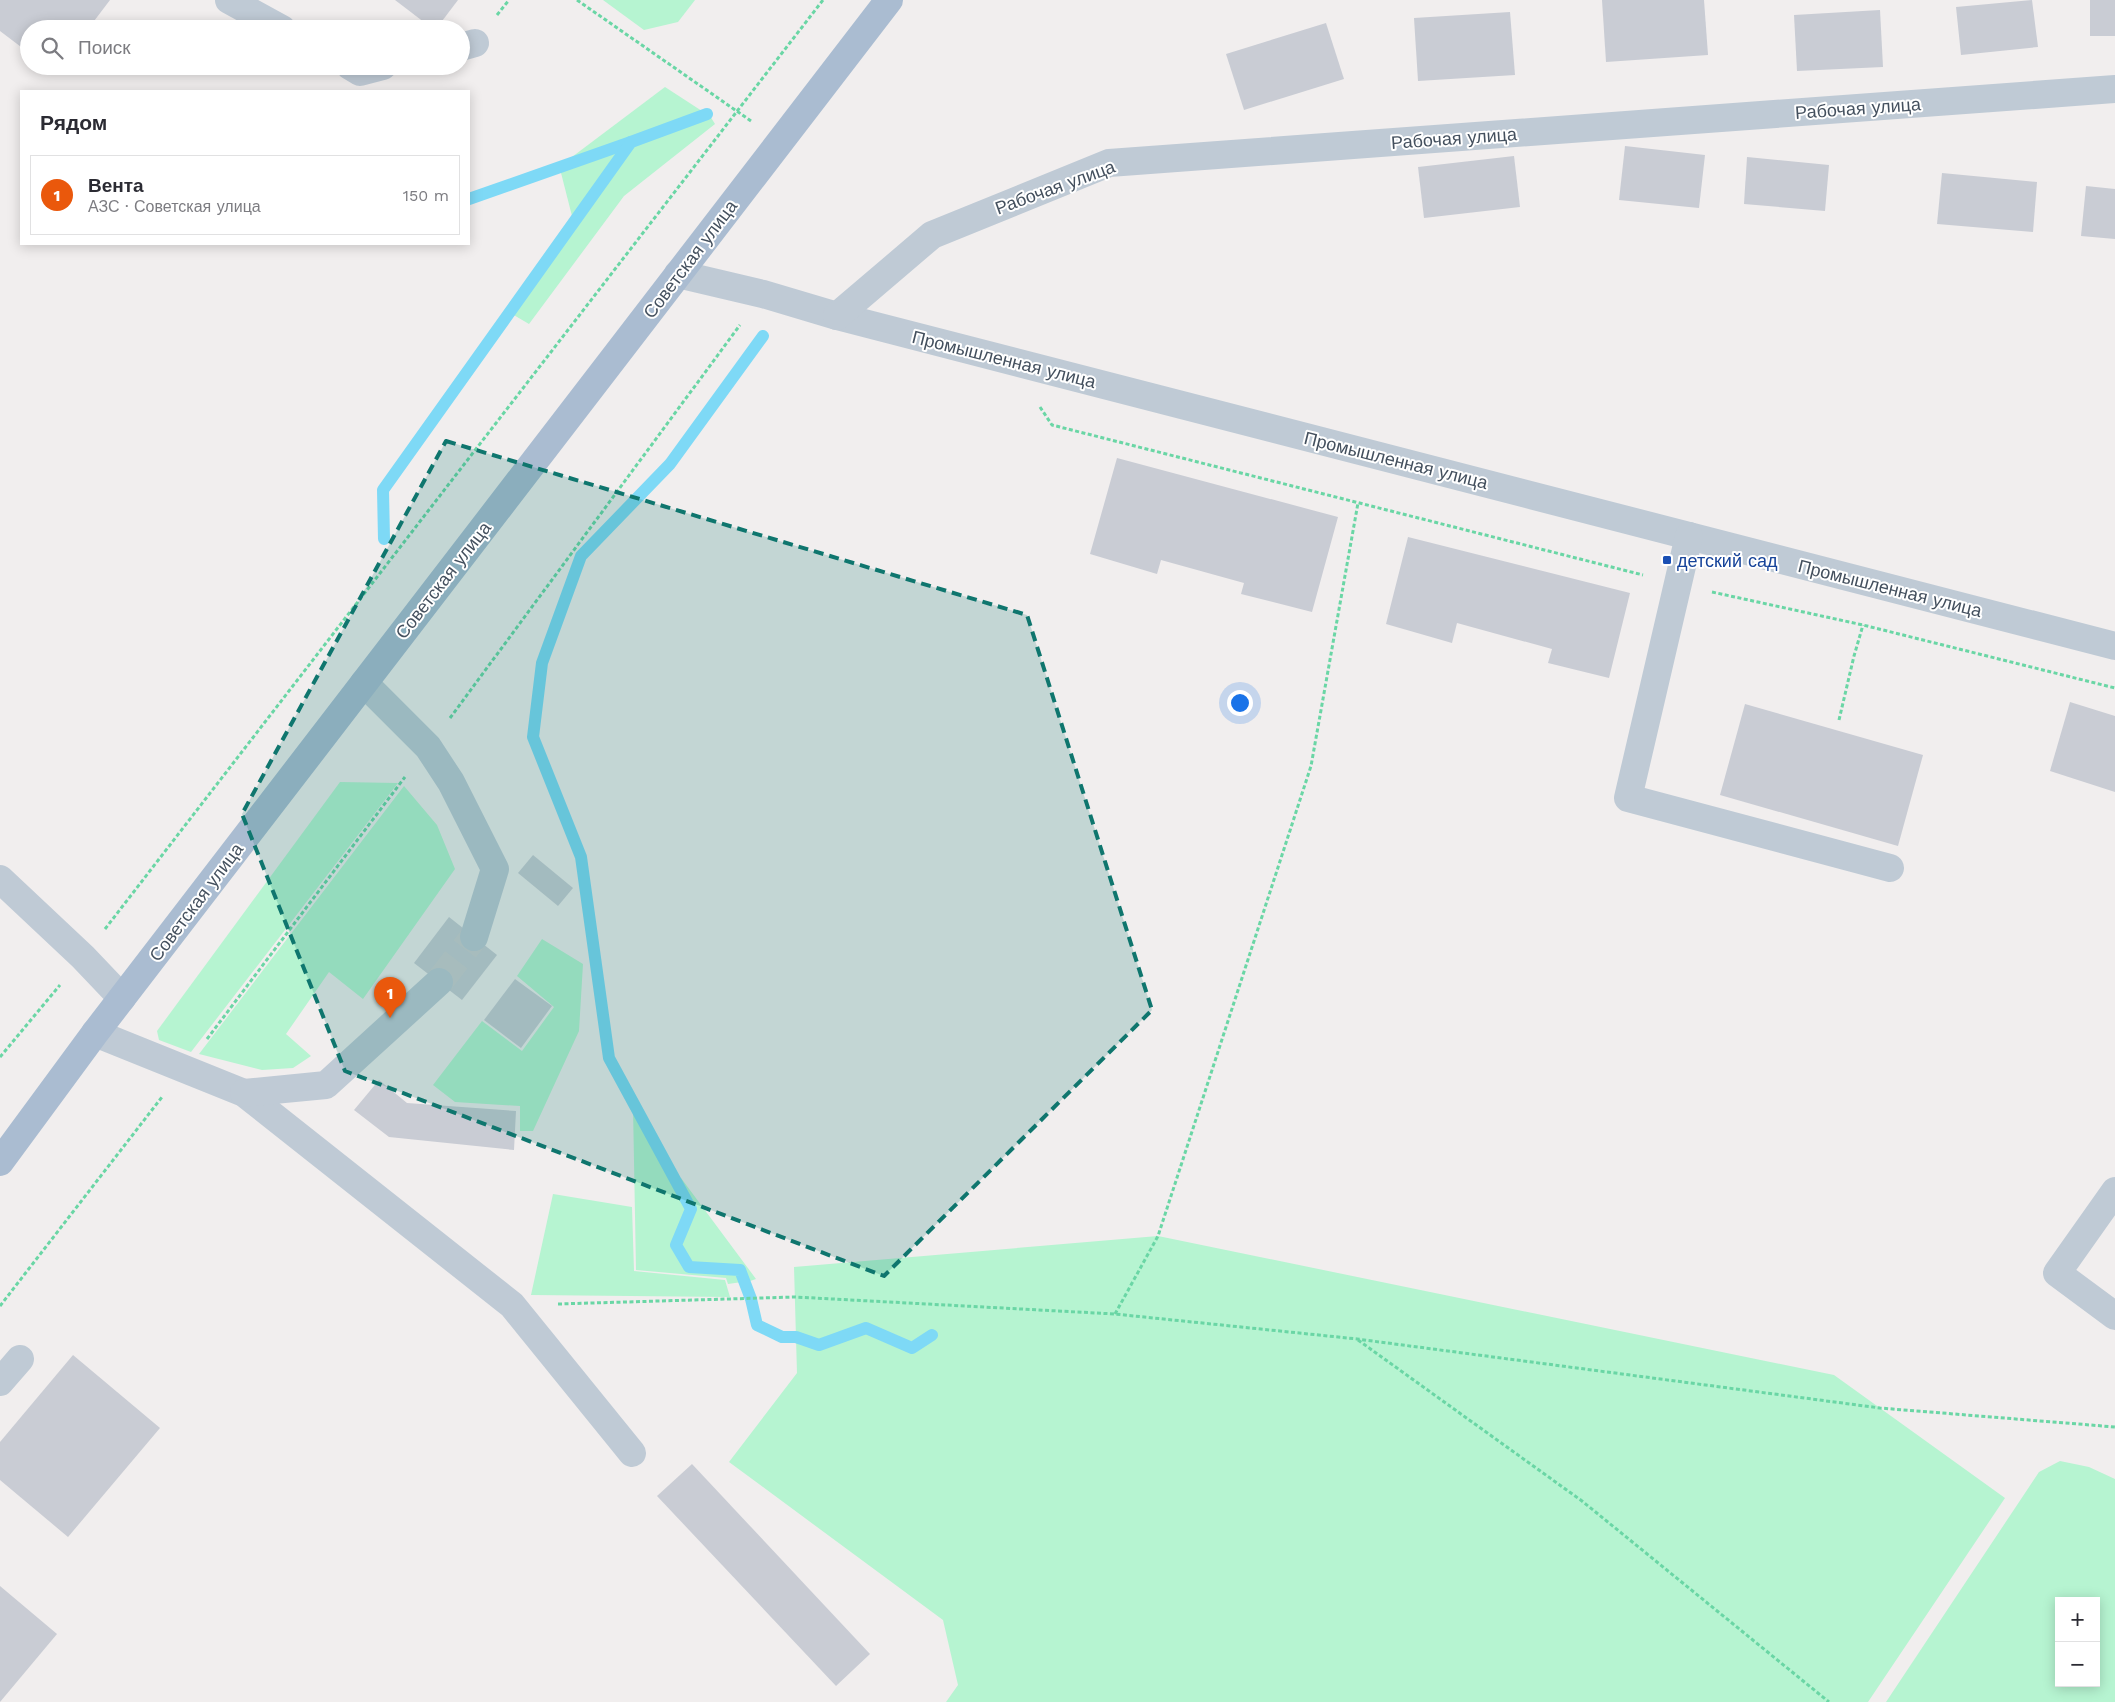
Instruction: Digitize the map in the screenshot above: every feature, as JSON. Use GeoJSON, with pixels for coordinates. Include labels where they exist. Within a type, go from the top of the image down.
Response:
{"type":"FeatureCollection","features":[{"type":"Feature","properties":{"kind":"main road","name":"Советская улица"},"geometry":{"type":"LineString","coordinates":[[0,1162],[95,1033],[889,0]]}},
{"type":"Feature","properties":{"kind":"street"},"geometry":{"type":"LineString","coordinates":[[229,0],[266,20]]}},
{"type":"Feature","properties":{"kind":"street","name":"Рабочая улица"},"geometry":{"type":"LineString","coordinates":[[837,316],[932,235],[1109,163],[2115,89]]}},
{"type":"Feature","properties":{"kind":"street","name":"Промышленная улица"},"geometry":{"type":"LineString","coordinates":[[678,274],[763,294],[837,316],[2115,646]]}},
{"type":"Feature","properties":{"kind":"street"},"geometry":{"type":"LineString","coordinates":[[1689,536],[1628,798],[1890,868]]}},
{"type":"Feature","properties":{"kind":"street"},"geometry":{"type":"LineString","coordinates":[[364,683],[428,747],[451,782],[495,868],[474,937]]}},
{"type":"Feature","properties":{"kind":"street"},"geometry":{"type":"LineString","coordinates":[[0,879],[122,998]]}},
{"type":"Feature","properties":{"kind":"street"},"geometry":{"type":"LineString","coordinates":[[244,1093],[326,1085],[439,982]]}},
{"type":"Feature","properties":{"kind":"street"},"geometry":{"type":"LineString","coordinates":[[95,1033],[244,1093],[512,1305],[632,1453]]}},
{"type":"Feature","properties":{"kind":"street"},"geometry":{"type":"LineString","coordinates":[[2115,1191],[2056,1273],[2115,1316]]}},
{"type":"Feature","properties":{"kind":"street"},"geometry":{"type":"LineString","coordinates":[[0,1382],[20,1359]]}},
{"type":"Feature","properties":{"kind":"path"},"geometry":{"type":"LineString","coordinates":[[577,0],[780,142]]}},
{"type":"Feature","properties":{"kind":"path"},"geometry":{"type":"LineString","coordinates":[[0,1058],[83,958],[823,0]]}},
{"type":"Feature","properties":{"kind":"path"},"geometry":{"type":"LineString","coordinates":[[0,1306],[184,1070],[428,747],[763,294]]}},
{"type":"Feature","properties":{"kind":"path"},"geometry":{"type":"LineString","coordinates":[[1010,360],[1052,425],[1678,584],[1863,625],[2115,688]]}},
{"type":"Feature","properties":{"kind":"path"},"geometry":{"type":"LineString","coordinates":[[1116,1314],[1158,1236],[1310,766],[1358,503]]}},
{"type":"Feature","properties":{"kind":"path"},"geometry":{"type":"LineString","coordinates":[[1839,720],[1863,625]]}},
{"type":"Feature","properties":{"kind":"path"},"geometry":{"type":"LineString","coordinates":[[512,1305],[795,1296],[1116,1314],[1357,1339],[1880,1408],[2115,1427]]}},
{"type":"Feature","properties":{"kind":"path"},"geometry":{"type":"LineString","coordinates":[[1357,1339],[1582,1501],[1829,1702]]}},
{"type":"Feature","properties":{"kind":"highlighted area"},"geometry":{"type":"Polygon","coordinates":[[[446,441],[1027,615],[1152,1010],[884,1276],[345,1071],[242,814],[446,441]]]}},
{"type":"Feature","properties":{"kind":"green space"},"geometry":{"type":"Polygon","coordinates":[[[603,0],[695,0],[678,22],[644,30],[603,0]]]}},
{"type":"Feature","properties":{"kind":"green space"},"geometry":{"type":"Polygon","coordinates":[[[665,87],[705,113],[564,163],[665,87]]]}},
{"type":"Feature","properties":{"kind":"green space"},"geometry":{"type":"Polygon","coordinates":[[[710,116],[715,124],[624,196],[529,324],[512,314],[632,146],[710,116]]]}},
{"type":"Feature","properties":{"kind":"green space"},"geometry":{"type":"Polygon","coordinates":[[[627,146],[572,216],[560,169],[627,146]]]}},
{"type":"Feature","properties":{"kind":"green space"},"geometry":{"type":"Polygon","coordinates":[[[340,782],[398,783],[191,1052],[159,1040],[157,1031],[340,782]]]}},
{"type":"Feature","properties":{"kind":"green space"},"geometry":{"type":"Polygon","coordinates":[[[404,786],[437,825],[455,869],[363,999],[329,972],[286,1034],[311,1056],[293,1068],[262,1070],[199,1054],[404,786]]]}},
{"type":"Feature","properties":{"kind":"green space"},"geometry":{"type":"Polygon","coordinates":[[[542,939],[583,964],[579,1031],[533,1131],[520,1131],[520,1106],[455,1102],[433,1085],[482,1021],[522,1051],[554,1007],[517,976],[542,939]]]}},
{"type":"Feature","properties":{"kind":"green space"},"geometry":{"type":"Polygon","coordinates":[[[633,1107],[689,1209],[674,1246],[687,1269],[738,1272],[742,1282],[728,1284],[726,1278],[636,1270],[633,1107]]]}},
{"type":"Feature","properties":{"kind":"green space"},"geometry":{"type":"Polygon","coordinates":[[[681,1178],[756,1279],[747,1282],[741,1268],[691,1265],[679,1245],[694,1209],[679,1180],[681,1178]]]}},
{"type":"Feature","properties":{"kind":"green space"},"geometry":{"type":"Polygon","coordinates":[[[553,1194],[632,1207],[634,1271],[725,1280],[730,1297],[531,1295],[553,1194]]]}},
{"type":"Feature","properties":{"kind":"green space"},"geometry":{"type":"Polygon","coordinates":[[[1158,1236],[1834,1375],[2005,1498],[1868,1702],[946,1702],[958,1685],[943,1620],[729,1462],[797,1373],[794,1267],[1158,1236]]]}},
{"type":"Feature","properties":{"kind":"green space"},"geometry":{"type":"Polygon","coordinates":[[[2060,1461],[2089,1467],[2115,1479],[2115,1702],[1886,1702],[2039,1472],[2060,1461]]]}},
{"type":"Feature","properties":{"kind":"building"},"geometry":{"type":"Polygon","coordinates":[[[0,0],[110,0],[95,20],[20,20],[20,46],[0,31],[0,0]]]}},
{"type":"Feature","properties":{"kind":"building"},"geometry":{"type":"Polygon","coordinates":[[[395,0],[458,0],[443,20],[421,20],[395,0]]]}},
{"type":"Feature","properties":{"kind":"building"},"geometry":{"type":"Polygon","coordinates":[[[1602,0],[1704,0],[1708,55],[1606,62],[1602,0]]]}},
{"type":"Feature","properties":{"kind":"building"},"geometry":{"type":"Polygon","coordinates":[[[2032,0],[2038,47],[1961,55],[1956,7],[2032,0]]]}},
{"type":"Feature","properties":{"kind":"building"},"geometry":{"type":"Polygon","coordinates":[[[2090,0],[2115,0],[2115,36],[2090,36],[2090,0]]]}},
{"type":"Feature","properties":{"kind":"building"},"geometry":{"type":"Polygon","coordinates":[[[1880,10],[1883,67],[1797,71],[1794,15],[1880,10]]]}},
{"type":"Feature","properties":{"kind":"building"},"geometry":{"type":"Polygon","coordinates":[[[1510,12],[1515,75],[1418,81],[1414,18],[1510,12]]]}},
{"type":"Feature","properties":{"kind":"building"},"geometry":{"type":"Polygon","coordinates":[[[1326,23],[1344,79],[1244,110],[1226,54],[1326,23]]]}},
{"type":"Feature","properties":{"kind":"building"},"geometry":{"type":"Polygon","coordinates":[[[1625,146],[1705,155],[1699,208],[1619,200],[1625,146]]]}},
{"type":"Feature","properties":{"kind":"building"},"geometry":{"type":"Polygon","coordinates":[[[1514,156],[1520,207],[1424,218],[1418,167],[1514,156]]]}},
{"type":"Feature","properties":{"kind":"building"},"geometry":{"type":"Polygon","coordinates":[[[1747,157],[1829,165],[1825,211],[1744,204],[1747,157]]]}},
{"type":"Feature","properties":{"kind":"building"},"geometry":{"type":"Polygon","coordinates":[[[1942,173],[2037,182],[2033,232],[1937,224],[1942,173]]]}},
{"type":"Feature","properties":{"kind":"building"},"geometry":{"type":"Polygon","coordinates":[[[2086,186],[2115,189],[2115,239],[2081,236],[2086,186]]]}},
{"type":"Feature","properties":{"kind":"building"},"geometry":{"type":"Polygon","coordinates":[[[1117,458],[1338,517],[1312,612],[1241,594],[1244,583],[1161,560],[1157,574],[1090,554],[1117,458]]]}},
{"type":"Feature","properties":{"kind":"building"},"geometry":{"type":"Polygon","coordinates":[[[1408,537],[1630,593],[1609,678],[1548,663],[1552,649],[1457,623],[1452,643],[1386,624],[1408,537]]]}},
{"type":"Feature","properties":{"kind":"building"},"geometry":{"type":"Polygon","coordinates":[[[2070,702],[2115,716],[2115,792],[2050,771],[2070,702]]]}},
{"type":"Feature","properties":{"kind":"building"},"geometry":{"type":"Polygon","coordinates":[[[1745,704],[1923,755],[1898,846],[1720,795],[1745,704]]]}},
{"type":"Feature","properties":{"kind":"building"},"geometry":{"type":"Polygon","coordinates":[[[533,855],[573,888],[558,906],[518,873],[533,855]]]}},
{"type":"Feature","properties":{"kind":"building"},"geometry":{"type":"Polygon","coordinates":[[[449,917],[497,955],[462,1000],[414,963],[449,917]]]}},
{"type":"Feature","properties":{"kind":"building"},"geometry":{"type":"Polygon","coordinates":[[[515,979],[552,1006],[521,1048],[484,1020],[515,979]]]}},
{"type":"Feature","properties":{"kind":"building"},"geometry":{"type":"Polygon","coordinates":[[[379,1080],[407,1103],[516,1111],[514,1150],[389,1137],[354,1110],[379,1080]]]}},
{"type":"Feature","properties":{"kind":"building"},"geometry":{"type":"Polygon","coordinates":[[[73,1355],[160,1428],[68,1537],[0,1480],[0,1442],[73,1355]]]}},
{"type":"Feature","properties":{"kind":"building"},"geometry":{"type":"Polygon","coordinates":[[[692,1464],[870,1654],[836,1686],[657,1496],[692,1464]]]}},
{"type":"Feature","properties":{"kind":"building"},"geometry":{"type":"Polygon","coordinates":[[[0,1586],[57,1634],[0,1702],[0,1586]]]}},
{"type":"Feature","properties":{"kind":"waterway"},"geometry":{"type":"LineString","coordinates":[[384,539],[383,490],[631,142],[707,114]]}},
{"type":"Feature","properties":{"kind":"waterway"},"geometry":{"type":"LineString","coordinates":[[470,199],[631,142]]}},
{"type":"Feature","properties":{"kind":"waterway"},"geometry":{"type":"LineString","coordinates":[[763,336],[670,464],[581,556],[542,663],[533,737],[581,857],[609,1058],[691,1209],[676,1245],[689,1267],[740,1270],[751,1299],[757,1325],[782,1337],[796,1337],[819,1345],[866,1328],[912,1348],[932,1335]]}},
{"type":"Feature","properties":{"kind":"tunnel"},"geometry":{"type":"LineString","coordinates":[[439,982],[474,937]]}},
{"type":"Feature","properties":{"kind":"place","name":"детский сад"},"geometry":{"type":"Point","coordinates":[1667,560]}},
{"type":"Feature","properties":{"kind":"place","name":"Вента"},"geometry":{"type":"Point","coordinates":[390,1018]}}]}
